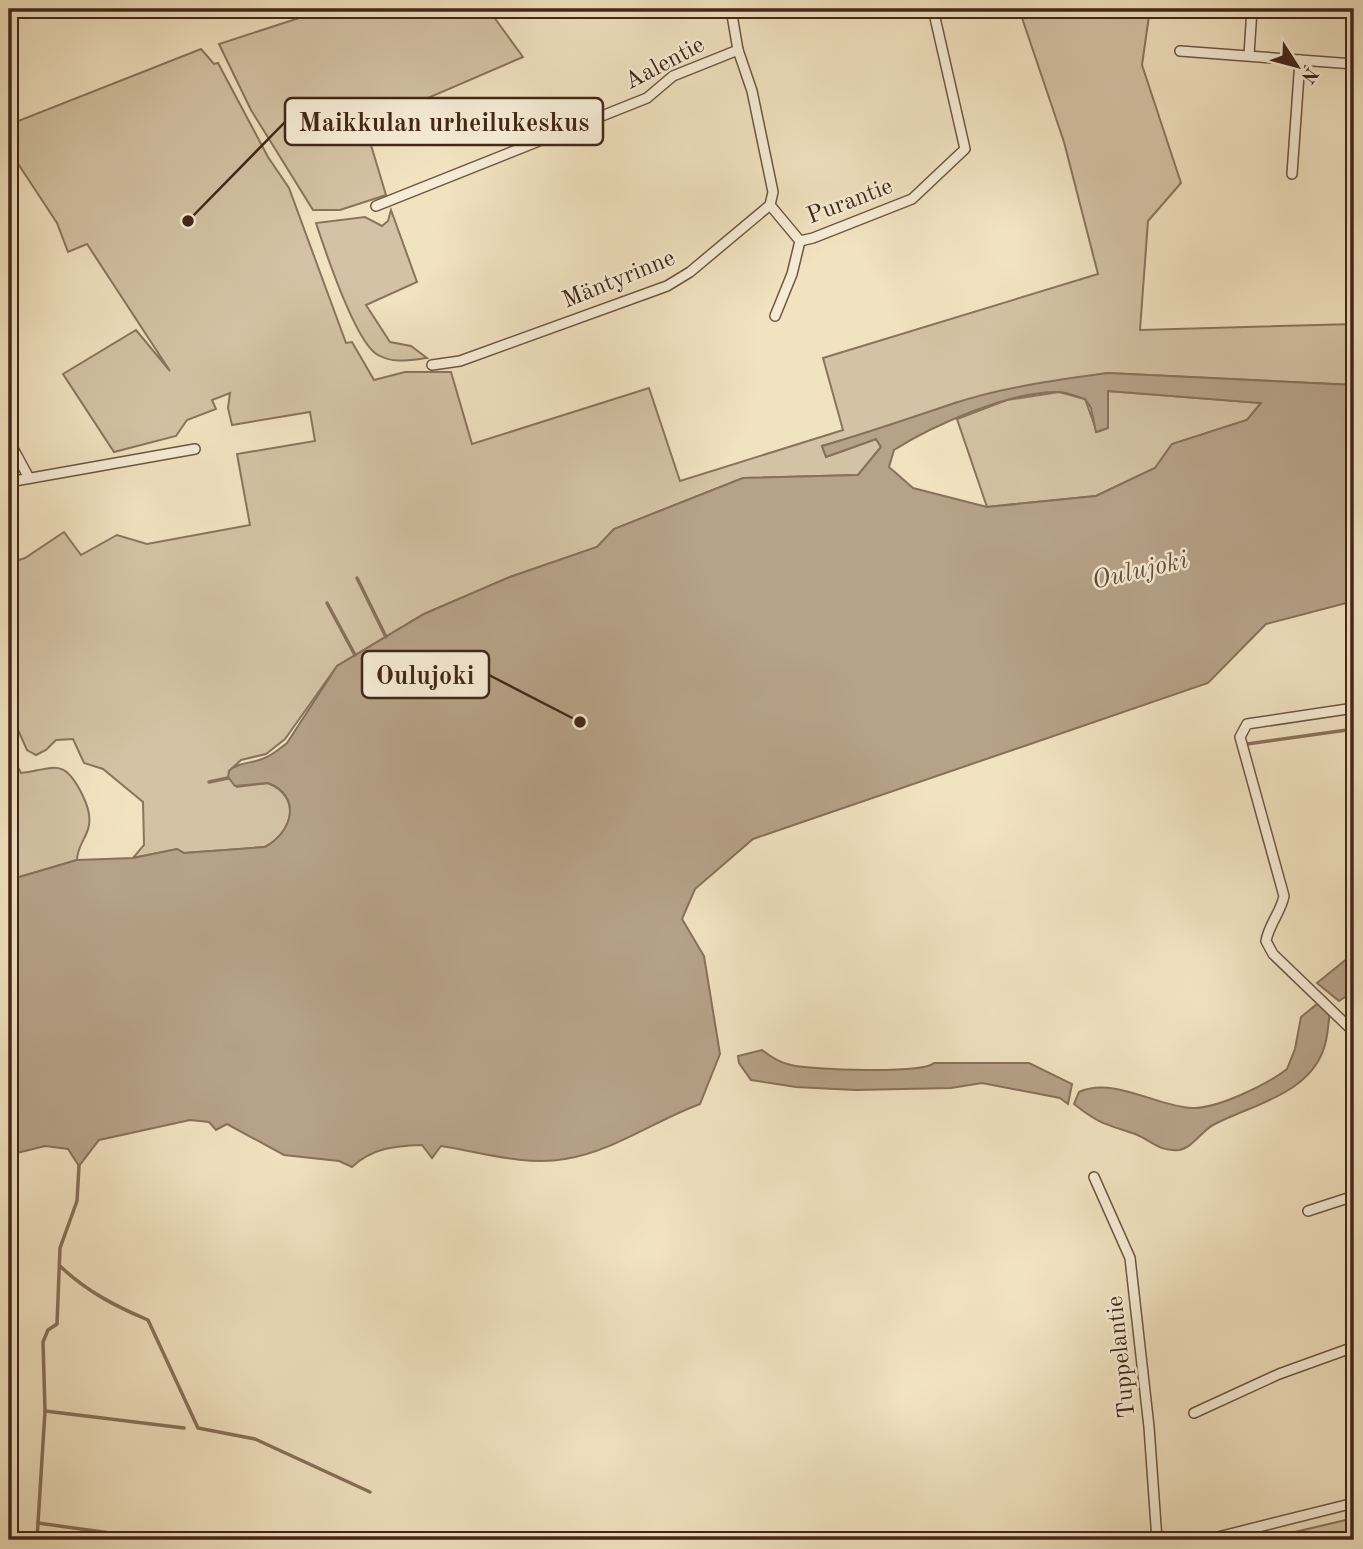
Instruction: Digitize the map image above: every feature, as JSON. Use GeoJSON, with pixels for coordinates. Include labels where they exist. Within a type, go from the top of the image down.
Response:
{"type":"FeatureCollection","features":[{"type":"Feature","properties":{"kind":"street"},"geometry":{"type":"LineString","coordinates":[[732,9],[738,50],[752,91],[773,192],[770,205]]}},
{"type":"Feature","properties":{"kind":"street","name":"Purantie"},"geometry":{"type":"LineString","coordinates":[[770,205],[800,241],[813,238],[912,199],[965,149],[933,9]]}},
{"type":"Feature","properties":{"kind":"street"},"geometry":{"type":"LineString","coordinates":[[1249,55],[1252,9]]}},
{"type":"Feature","properties":{"kind":"street","name":"Aalentie"},"geometry":{"type":"LineString","coordinates":[[376,206],[647,98],[673,76],[738,50]]}},
{"type":"Feature","properties":{"kind":"street"},"geometry":{"type":"LineString","coordinates":[[1180,51],[1354,64]]}},
{"type":"Feature","properties":{"kind":"street"},"geometry":{"type":"LineString","coordinates":[[1292,174],[1300,60]]}},
{"type":"Feature","properties":{"kind":"street","name":"Mäntyrinne"},"geometry":{"type":"LineString","coordinates":[[432,365],[460,361],[667,286],[690,272],[770,205]]}},
{"type":"Feature","properties":{"kind":"street"},"geometry":{"type":"LineString","coordinates":[[775,316],[792,274],[800,241]]}},
{"type":"Feature","properties":{"kind":"street"},"geometry":{"type":"LineString","coordinates":[[9,441],[29,478]]}},
{"type":"Feature","properties":{"kind":"street"},"geometry":{"type":"LineString","coordinates":[[9,482],[195,449]]}},
{"type":"Feature","properties":{"kind":"street"},"geometry":{"type":"LineString","coordinates":[[1354,708],[1247,724],[1240,737],[1247,771],[1284,895],[1282,906],[1269,928],[1266,941],[1273,954],[1354,1032]]}},
{"type":"Feature","properties":{"kind":"street","name":"Tuppelantie"},"geometry":{"type":"LineString","coordinates":[[1094,1177],[1130,1258],[1149,1426],[1157,1540]]}},
{"type":"Feature","properties":{"kind":"street"},"geometry":{"type":"LineString","coordinates":[[1308,1211],[1354,1196]]}},
{"type":"Feature","properties":{"kind":"street"},"geometry":{"type":"LineString","coordinates":[[1194,1413],[1279,1374],[1354,1347]]}},
{"type":"Feature","properties":{"kind":"street"},"geometry":{"type":"LineString","coordinates":[[1206,1540],[1354,1503]]}},
{"type":"Feature","properties":{"kind":"shaded area"},"geometry":{"type":"Polygon","coordinates":[[[327,9],[488,9],[523,57],[365,125],[386,195],[340,210],[313,210],[251,110],[219,44],[327,9]]]}},
{"type":"Feature","properties":{"kind":"shaded area"},"geometry":{"type":"Polygon","coordinates":[[[1019,9],[1150,9],[1142,65],[1181,183],[1148,221],[1140,330],[1354,324],[1354,385],[1107,373],[1008,390],[955,403],[886,428],[822,446],[826,457],[876,439],[881,447],[858,475],[743,478],[614,529],[597,547],[510,577],[424,614],[337,666],[285,739],[266,754],[241,760],[229,771],[237,787],[268,783],[286,797],[290,815],[287,824],[275,841],[265,847],[184,853],[177,849],[133,858],[144,845],[143,802],[103,769],[84,763],[73,739],[56,740],[36,755],[27,750],[18,730],[9,735],[9,563],[25,558],[64,532],[81,555],[117,535],[147,544],[250,525],[237,454],[315,441],[310,412],[232,425],[228,408],[230,393],[212,400],[216,409],[187,420],[176,436],[114,452],[63,374],[136,330],[170,371],[87,244],[68,252],[57,223],[9,150],[9,128],[13,123],[201,49],[214,64],[218,63],[268,157],[289,188],[346,343],[352,342],[374,380],[405,372],[451,372],[472,444],[649,388],[680,481],[843,430],[823,358],[1098,274],[1064,142],[1019,9]]]}},
{"type":"Feature","properties":{"kind":"shaded area"},"geometry":{"type":"Polygon","coordinates":[[[391,210],[417,282],[366,305],[390,342],[411,346],[427,358],[390,360],[369,347],[342,295],[316,223],[365,217],[382,226],[388,221],[391,210]]]}},
{"type":"Feature","properties":{"kind":"shaded area"},"geometry":{"type":"Polygon","coordinates":[[[1108,391],[1261,403],[1247,420],[1172,444],[1155,468],[1096,496],[987,507],[957,419],[1007,400],[1059,392],[1085,399],[1097,432],[1108,428],[1108,391]]]}},
{"type":"Feature","properties":{"kind":"shaded area"},"geometry":{"type":"Polygon","coordinates":[[[9,751],[21,773],[58,768],[70,775],[85,802],[89,821],[77,860],[9,880],[9,751]]]}},
{"type":"Feature","properties":{"kind":"shaded area"},"geometry":{"type":"Polygon","coordinates":[[[1354,1518],[1354,1540],[1261,1540],[1354,1518]]]}},
{"type":"Feature","properties":{"kind":"water"},"geometry":{"type":"Polygon","coordinates":[[[1108,373],[1354,385],[1354,601],[1266,624],[1208,683],[753,839],[695,889],[682,919],[704,956],[720,1054],[700,1104],[600,1150],[550,1161],[518,1160],[441,1146],[432,1158],[422,1145],[384,1149],[367,1156],[352,1167],[339,1161],[284,1155],[227,1124],[216,1130],[209,1122],[190,1120],[99,1140],[79,1166],[68,1149],[45,1146],[9,1155],[9,880],[77,860],[133,858],[177,849],[184,853],[265,847],[275,840],[287,824],[290,814],[286,796],[268,783],[235,786],[228,777],[229,771],[236,766],[269,756],[287,743],[337,666],[424,614],[510,577],[597,547],[614,529],[743,478],[858,475],[881,447],[876,439],[826,457],[822,446],[974,397],[1108,373]],[[1108,391],[1108,428],[1096,432],[1091,408],[1085,399],[1061,392],[1039,393],[996,403],[929,430],[894,450],[889,467],[913,488],[987,507],[1096,496],[1155,468],[1172,444],[1247,420],[1261,403],[1108,391]]]}},
{"type":"Feature","properties":{"kind":"water"},"geometry":{"type":"Polygon","coordinates":[[[1354,953],[1354,991],[1339,1001],[1317,983],[1354,953]]]}},
{"type":"Feature","properties":{"kind":"water"},"geometry":{"type":"Polygon","coordinates":[[[1317,1004],[1322,1004],[1330,1012],[1327,1035],[1316,1064],[1306,1077],[1277,1097],[1213,1125],[1184,1149],[1161,1147],[1097,1120],[1074,1104],[1079,1092],[1092,1088],[1121,1090],[1192,1108],[1215,1104],[1242,1094],[1268,1082],[1287,1069],[1295,1049],[1301,1017],[1317,1004]]]}},
{"type":"Feature","properties":{"kind":"water"},"geometry":{"type":"Polygon","coordinates":[[[762,1050],[787,1064],[842,1069],[910,1069],[934,1063],[1029,1063],[1072,1084],[1068,1104],[1060,1098],[982,1083],[951,1088],[855,1090],[796,1087],[751,1080],[739,1063],[738,1056],[762,1050]]]}},
{"type":"Feature","properties":{"kind":"waterway"},"geometry":{"type":"LineString","coordinates":[[357,578],[386,637]]}},
{"type":"Feature","properties":{"kind":"waterway"},"geometry":{"type":"LineString","coordinates":[[327,603],[355,655]]}},
{"type":"Feature","properties":{"kind":"waterway"},"geometry":{"type":"LineString","coordinates":[[1247,744],[1354,729]]}},
{"type":"Feature","properties":{"kind":"waterway"},"geometry":{"type":"LineString","coordinates":[[209,782],[228,778]]}},
{"type":"Feature","properties":{"kind":"waterway"},"geometry":{"type":"LineString","coordinates":[[79,1166],[77,1201],[60,1248],[57,1324],[48,1330],[43,1342],[45,1411],[38,1523],[117,1534],[117,1540]]}},
{"type":"Feature","properties":{"kind":"waterway"},"geometry":{"type":"LineString","coordinates":[[60,1266],[101,1297],[148,1320],[198,1428],[255,1439],[370,1492]]}},
{"type":"Feature","properties":{"kind":"waterway"},"geometry":{"type":"LineString","coordinates":[[45,1411],[184,1428]]}},
{"type":"Feature","properties":{"kind":"waterway"},"geometry":{"type":"LineString","coordinates":[[37,1540],[38,1523]]}},
{"type":"Feature","properties":{"kind":"waterway"},"geometry":{"type":"LineString","coordinates":[[140,1537],[143,1540]]}},
{"type":"Feature","properties":{"kind":"place","name":"Maikkulan urheilukeskus"},"geometry":{"type":"Point","coordinates":[188,221]}},
{"type":"Feature","properties":{"kind":"place","name":"Oulujoki"},"geometry":{"type":"Point","coordinates":[580,722]}}]}
